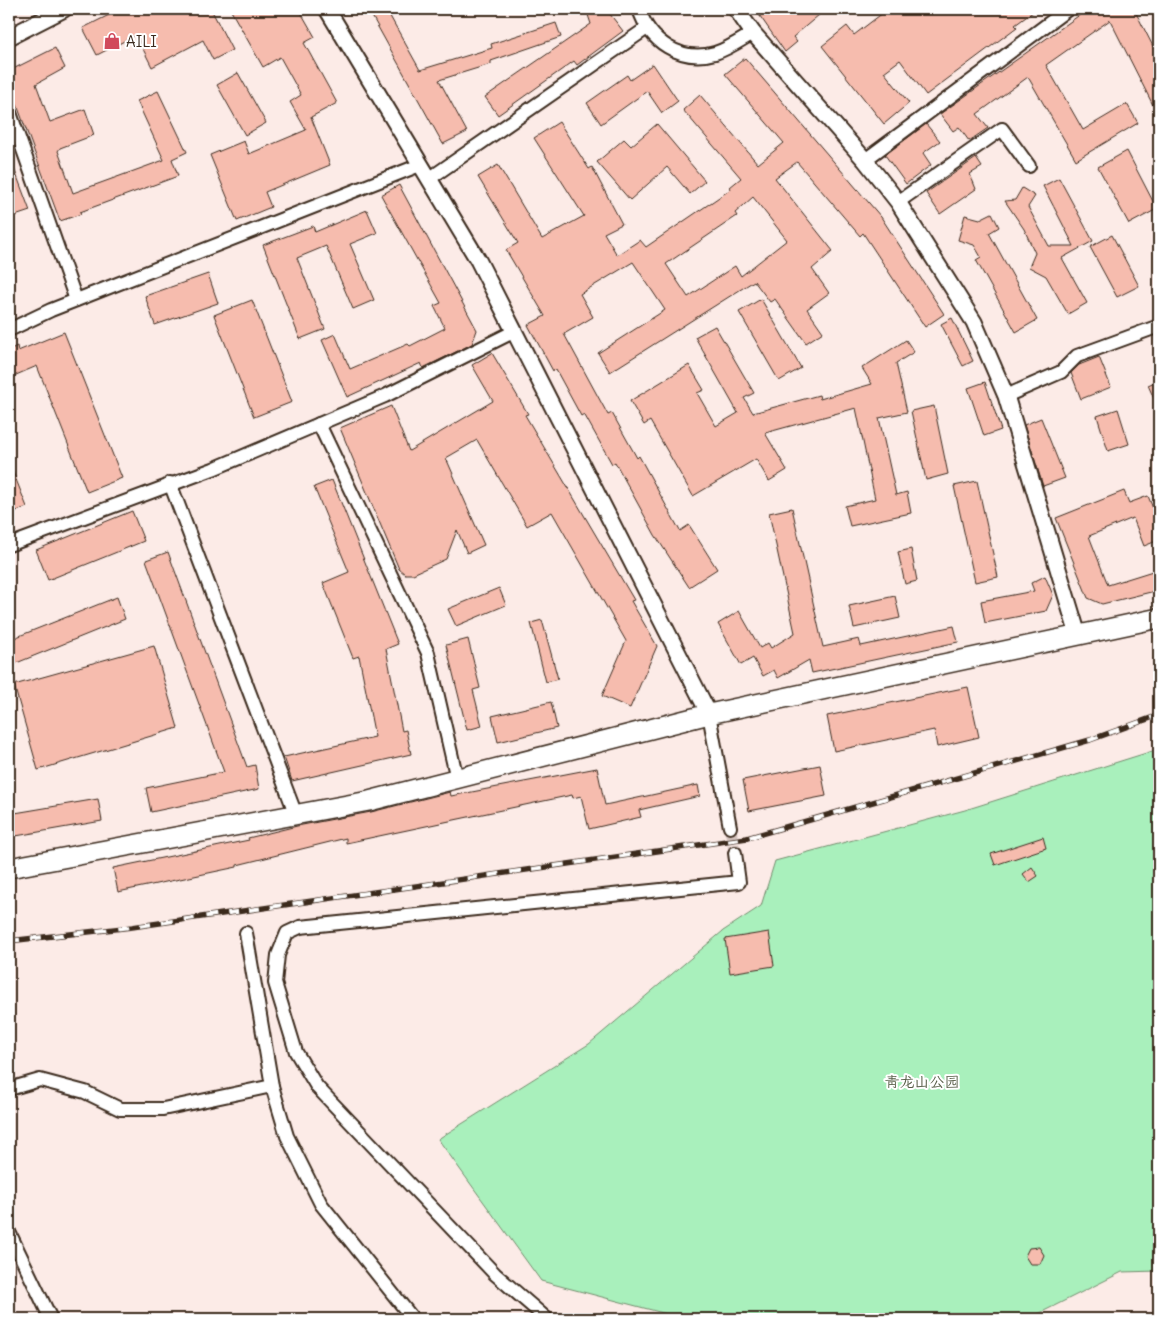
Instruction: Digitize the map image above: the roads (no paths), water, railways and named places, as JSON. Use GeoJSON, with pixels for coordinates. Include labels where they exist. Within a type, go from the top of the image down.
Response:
{"type":"FeatureCollection","features":[{"type":"Feature","properties":{"kind":"main road"},"geometry":{"type":"LineString","coordinates":[[9,868],[369,801],[709,714],[1159,618]]}},
{"type":"Feature","properties":{"kind":"street"},"geometry":{"type":"LineString","coordinates":[[9,37],[64,9]]}},
{"type":"Feature","properties":{"kind":"street"},"geometry":{"type":"LineString","coordinates":[[327,9],[478,260],[709,714],[730,827]]}},
{"type":"Feature","properties":{"kind":"street"},"geometry":{"type":"LineString","coordinates":[[638,9],[647,28],[668,48],[695,55],[723,50],[753,33]]}},
{"type":"Feature","properties":{"kind":"street"},"geometry":{"type":"LineString","coordinates":[[736,9],[753,33],[865,160],[898,202],[974,322],[1006,396],[1078,635]]}},
{"type":"Feature","properties":{"kind":"street"},"geometry":{"type":"LineString","coordinates":[[865,160],[1068,9]]}},
{"type":"Feature","properties":{"kind":"street"},"geometry":{"type":"LineString","coordinates":[[429,179],[647,28]]}},
{"type":"Feature","properties":{"kind":"street"},"geometry":{"type":"LineString","coordinates":[[9,110],[76,300]]}},
{"type":"Feature","properties":{"kind":"street"},"geometry":{"type":"LineString","coordinates":[[898,202],[1002,129],[1030,166]]}},
{"type":"Feature","properties":{"kind":"street"},"geometry":{"type":"LineString","coordinates":[[9,330],[76,300],[420,165]]}},
{"type":"Feature","properties":{"kind":"street"},"geometry":{"type":"LineString","coordinates":[[1006,396],[1061,372],[1077,356],[1159,326]]}},
{"type":"Feature","properties":{"kind":"street"},"geometry":{"type":"LineString","coordinates":[[9,546],[170,483],[212,469],[386,396],[513,332]]}},
{"type":"Feature","properties":{"kind":"street"},"geometry":{"type":"LineString","coordinates":[[319,424],[428,653],[457,779]]}},
{"type":"Feature","properties":{"kind":"street"},"geometry":{"type":"LineString","coordinates":[[170,483],[296,815]]}},
{"type":"Feature","properties":{"kind":"street"},"geometry":{"type":"LineString","coordinates":[[547,1319],[495,1274],[317,1087],[296,1052],[275,983],[278,955],[287,933],[300,927],[739,882],[734,853]]}},
{"type":"Feature","properties":{"kind":"street"},"geometry":{"type":"LineString","coordinates":[[246,933],[272,1086],[287,1136],[321,1204],[413,1319]]}},
{"type":"Feature","properties":{"kind":"street"},"geometry":{"type":"LineString","coordinates":[[9,1090],[40,1080],[86,1092],[120,1109],[164,1108],[272,1086]]}},
{"type":"Feature","properties":{"kind":"street"},"geometry":{"type":"LineString","coordinates":[[9,1232],[51,1319]]}},
{"type":"Feature","properties":{"kind":"tunnel"},"geometry":{"type":"LineString","coordinates":[[730,827],[735,853]]}},
{"type":"Feature","properties":{"kind":"railway"},"geometry":{"type":"LineString","coordinates":[[9,941],[132,927],[747,838],[1090,740],[1159,715]]}},
{"type":"Feature","properties":{"kind":"place","name":"AILI"},"geometry":{"type":"Point","coordinates":[112,41]}},
{"type":"Feature","properties":{"kind":"park label","name":"青龙山公园"},"geometry":{"type":"Point","coordinates":[922,1081]}}]}
